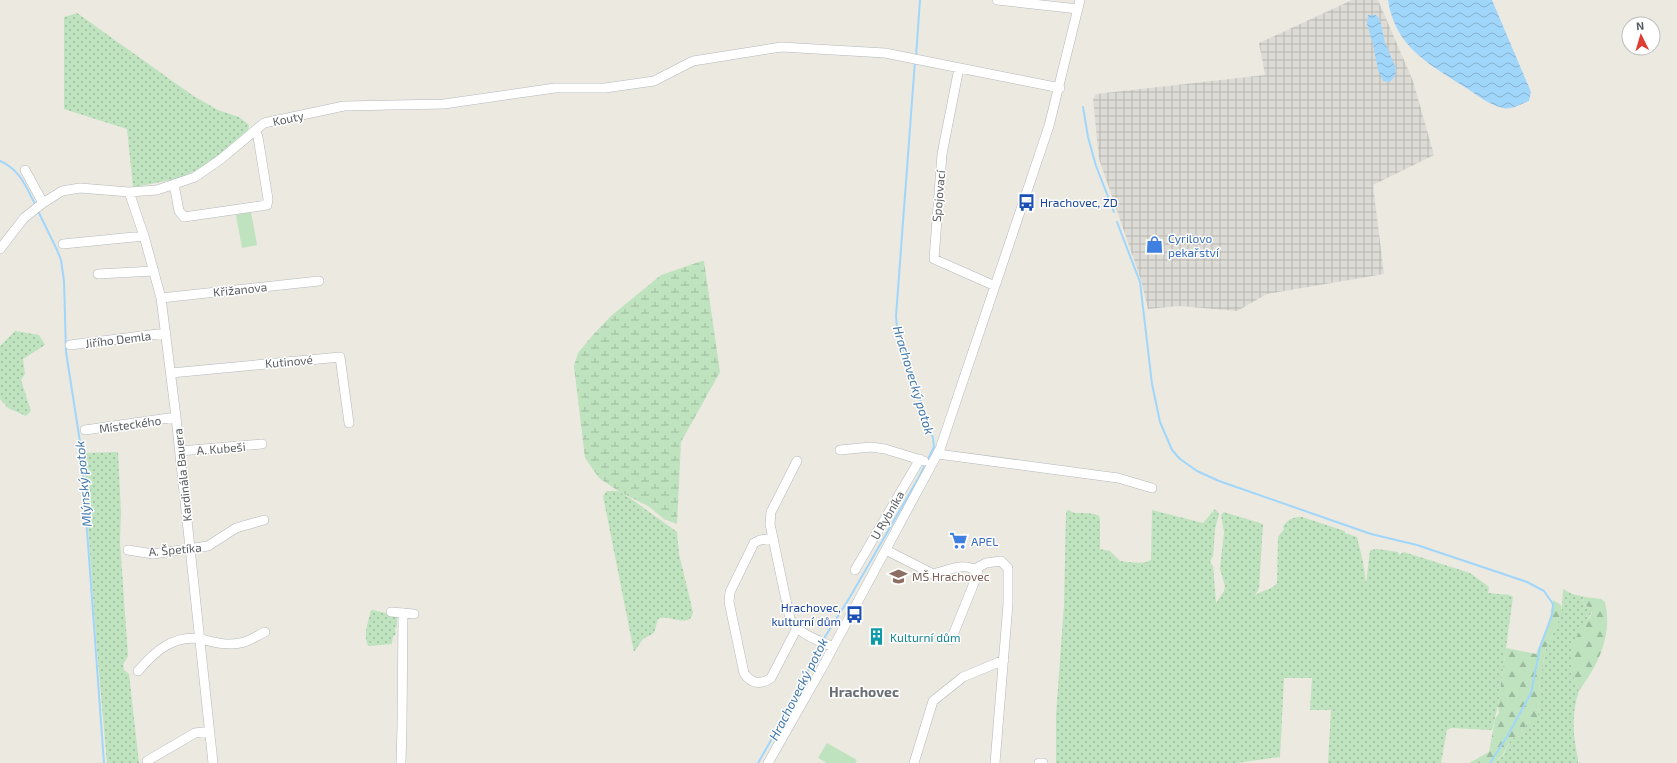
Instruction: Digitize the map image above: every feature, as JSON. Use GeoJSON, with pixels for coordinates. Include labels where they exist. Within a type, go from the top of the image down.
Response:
{"type":"FeatureCollection","features":[{"type":"Feature","properties":{"kind":"street"},"geometry":{"type":"LineString","coordinates":[[768,763],[826,644],[886,550],[926,462],[938,454],[1050,126],[1079,4],[997,0]]}},
{"type":"Feature","properties":{"kind":"street","name":"Kouty"},"geometry":{"type":"LineString","coordinates":[[0,249],[24,218],[43,202],[62,191],[75,189],[129,192],[152,191],[195,177],[221,159],[255,131],[261,124],[344,106],[444,104],[555,88],[605,88],[654,81],[693,61],[781,47],[885,53],[1060,88]]}},
{"type":"Feature","properties":{"kind":"street","name":"Spojovací"},"geometry":{"type":"LineString","coordinates":[[958,68],[942,154],[934,259],[995,286]]}},
{"type":"Feature","properties":{"kind":"street"},"geometry":{"type":"LineString","coordinates":[[174,184],[179,210],[184,217],[267,205],[268,199],[257,135],[255,131]]}},
{"type":"Feature","properties":{"kind":"street"},"geometry":{"type":"LineString","coordinates":[[25,170],[43,202]]}},
{"type":"Feature","properties":{"kind":"street","name":"Kardinála Bauera"},"geometry":{"type":"LineString","coordinates":[[129,192],[144,236],[161,298],[180,451],[213,763]]}},
{"type":"Feature","properties":{"kind":"street"},"geometry":{"type":"LineString","coordinates":[[63,244],[144,236]]}},
{"type":"Feature","properties":{"kind":"street"},"geometry":{"type":"LineString","coordinates":[[98,274],[154,271]]}},
{"type":"Feature","properties":{"kind":"street","name":"Křižanova"},"geometry":{"type":"LineString","coordinates":[[161,298],[319,281]]}},
{"type":"Feature","properties":{"kind":"street","name":"Jiřího Demla"},"geometry":{"type":"LineString","coordinates":[[70,345],[166,334]]}},
{"type":"Feature","properties":{"kind":"street","name":"Kutinové"},"geometry":{"type":"LineString","coordinates":[[171,373],[340,356],[349,423]]}},
{"type":"Feature","properties":{"kind":"street","name":"Místeckého"},"geometry":{"type":"LineString","coordinates":[[85,430],[176,418]]}},
{"type":"Feature","properties":{"kind":"street","name":"A. Kubeši"},"geometry":{"type":"LineString","coordinates":[[180,451],[262,444]]}},
{"type":"Feature","properties":{"kind":"street"},"geometry":{"type":"LineString","coordinates":[[840,450],[871,446],[926,462]]}},
{"type":"Feature","properties":{"kind":"street"},"geometry":{"type":"LineString","coordinates":[[938,454],[1118,478],[1152,488]]}},
{"type":"Feature","properties":{"kind":"street"},"geometry":{"type":"LineString","coordinates":[[797,461],[769,518],[790,619],[797,628],[826,644]]}},
{"type":"Feature","properties":{"kind":"street","name":"U Rybníka"},"geometry":{"type":"LineString","coordinates":[[855,570],[926,462]]}},
{"type":"Feature","properties":{"kind":"street","name":"A. Špetíka"},"geometry":{"type":"LineString","coordinates":[[128,550],[153,554],[208,546],[236,528],[264,520]]}},
{"type":"Feature","properties":{"kind":"street"},"geometry":{"type":"LineString","coordinates":[[773,538],[760,540],[754,543],[730,592],[729,598],[744,673],[748,678],[755,682],[761,683],[771,678],[797,628]]}},
{"type":"Feature","properties":{"kind":"street"},"geometry":{"type":"LineString","coordinates":[[886,550],[933,574],[958,566],[975,569],[986,563],[1002,561],[1008,568],[1008,604],[995,763]]}},
{"type":"Feature","properties":{"kind":"street"},"geometry":{"type":"LineString","coordinates":[[951,640],[978,573],[975,569]]}},
{"type":"Feature","properties":{"kind":"street"},"geometry":{"type":"LineString","coordinates":[[391,612],[414,614]]}},
{"type":"Feature","properties":{"kind":"street"},"geometry":{"type":"LineString","coordinates":[[400,763],[402,725],[403,613]]}},
{"type":"Feature","properties":{"kind":"street"},"geometry":{"type":"LineString","coordinates":[[138,671],[152,656],[166,645],[183,639],[200,639],[222,644],[242,643],[265,632]]}},
{"type":"Feature","properties":{"kind":"street"},"geometry":{"type":"LineString","coordinates":[[914,763],[933,701],[963,677],[1004,660]]}},
{"type":"Feature","properties":{"kind":"street"},"geometry":{"type":"LineString","coordinates":[[147,761],[195,733],[209,731]]}},
{"type":"Feature","properties":{"kind":"shaded area"},"geometry":{"type":"Polygon","coordinates":[[[1352,0],[1378,0],[1413,81],[1434,155],[1373,185],[1384,274],[1267,294],[1237,311],[1179,306],[1148,309],[1141,280],[1099,159],[1093,99],[1096,94],[1265,75],[1259,43],[1352,0]]]}},
{"type":"Feature","properties":{"kind":"green space"},"geometry":{"type":"Polygon","coordinates":[[[77,13],[192,95],[218,110],[239,117],[248,124],[248,130],[211,161],[182,178],[133,187],[127,129],[64,109],[64,17],[77,13]]]}},
{"type":"Feature","properties":{"kind":"green space"},"geometry":{"type":"Polygon","coordinates":[[[251,212],[257,245],[242,248],[236,215],[251,212]]]}},
{"type":"Feature","properties":{"kind":"green space"},"geometry":{"type":"Polygon","coordinates":[[[704,261],[720,372],[681,442],[677,524],[664,519],[648,506],[620,492],[599,478],[585,458],[574,366],[578,353],[611,316],[661,275],[704,261]]]}},
{"type":"Feature","properties":{"kind":"green space"},"geometry":{"type":"Polygon","coordinates":[[[15,331],[39,335],[45,345],[23,359],[25,374],[21,380],[31,411],[26,416],[8,408],[0,399],[0,346],[15,331]]]}},
{"type":"Feature","properties":{"kind":"green space"},"geometry":{"type":"Polygon","coordinates":[[[118,452],[121,512],[120,542],[128,656],[123,665],[124,670],[129,674],[139,763],[107,763],[96,639],[83,453],[118,452]]]}},
{"type":"Feature","properties":{"kind":"green space"},"geometry":{"type":"Polygon","coordinates":[[[607,491],[618,491],[630,498],[677,532],[679,554],[693,612],[688,620],[684,621],[668,618],[658,619],[654,633],[643,639],[634,652],[603,496],[607,491]]]}},
{"type":"Feature","properties":{"kind":"green space"},"geometry":{"type":"Polygon","coordinates":[[[1215,509],[1219,514],[1215,529],[1213,556],[1210,562],[1213,566],[1216,603],[1224,591],[1225,586],[1220,569],[1224,532],[1221,515],[1224,512],[1263,524],[1259,588],[1255,596],[1275,586],[1277,583],[1278,537],[1284,529],[1283,526],[1289,520],[1302,517],[1345,531],[1345,533],[1357,537],[1366,584],[1370,550],[1377,549],[1398,552],[1399,555],[1404,552],[1470,573],[1489,587],[1488,593],[1510,595],[1513,597],[1498,705],[1492,730],[1451,728],[1447,730],[1441,763],[1328,763],[1331,710],[1310,710],[1312,678],[1284,678],[1280,757],[1236,763],[1056,763],[1056,715],[1064,605],[1066,512],[1068,510],[1075,513],[1098,515],[1100,518],[1100,549],[1110,551],[1120,561],[1140,563],[1151,560],[1152,510],[1203,523],[1215,509]]]}},
{"type":"Feature","properties":{"kind":"green space"},"geometry":{"type":"Polygon","coordinates":[[[1563,589],[1572,594],[1585,597],[1582,600],[1582,604],[1590,608],[1592,611],[1584,628],[1574,643],[1576,685],[1579,691],[1576,699],[1574,716],[1575,742],[1578,763],[1494,763],[1503,756],[1511,739],[1523,735],[1526,724],[1538,715],[1540,678],[1546,649],[1558,622],[1562,608],[1563,589]]]}},
{"type":"Feature","properties":{"kind":"green space"},"geometry":{"type":"Polygon","coordinates":[[[1585,597],[1601,599],[1605,602],[1607,626],[1598,660],[1579,691],[1574,680],[1571,654],[1576,638],[1592,613],[1590,608],[1581,603],[1585,597]]]}},
{"type":"Feature","properties":{"kind":"green space"},"geometry":{"type":"Polygon","coordinates":[[[1553,600],[1561,605],[1562,612],[1546,649],[1540,678],[1538,715],[1534,722],[1526,724],[1523,735],[1511,739],[1502,756],[1494,763],[1469,763],[1489,752],[1495,719],[1499,713],[1498,705],[1506,648],[1536,654],[1549,621],[1553,600]]]}},
{"type":"Feature","properties":{"kind":"green space"},"geometry":{"type":"Polygon","coordinates":[[[371,610],[397,616],[397,626],[395,629],[396,634],[393,637],[392,644],[368,646],[366,633],[371,610]]]}},
{"type":"Feature","properties":{"kind":"green space"},"geometry":{"type":"Polygon","coordinates":[[[827,743],[857,760],[855,763],[827,763],[818,758],[827,743]]]}},
{"type":"Feature","properties":{"kind":"water"},"geometry":{"type":"Polygon","coordinates":[[[1388,0],[1492,0],[1531,92],[1529,101],[1510,108],[1497,106],[1425,61],[1405,41],[1398,30],[1392,16],[1388,0]]]}},
{"type":"Feature","properties":{"kind":"water"},"geometry":{"type":"Polygon","coordinates":[[[1368,15],[1376,15],[1380,20],[1385,43],[1396,68],[1395,76],[1390,82],[1383,81],[1378,70],[1367,24],[1368,15]]]}},
{"type":"Feature","properties":{"kind":"waterway","name":"Hrachovecký potok"},"geometry":{"type":"LineString","coordinates":[[916,57],[920,0]]}},
{"type":"Feature","properties":{"kind":"waterway","name":"Hrachovecký potok"},"geometry":{"type":"LineString","coordinates":[[823,640],[850,597],[919,477],[934,447],[933,438],[897,329],[896,316],[915,61]]}},
{"type":"Feature","properties":{"kind":"waterway"},"geometry":{"type":"LineString","coordinates":[[1083,107],[1088,137],[1096,166],[1114,212]]}},
{"type":"Feature","properties":{"kind":"waterway","name":"Mlýnský potok"},"geometry":{"type":"LineString","coordinates":[[0,161],[17,174],[25,184],[35,204]]}},
{"type":"Feature","properties":{"kind":"waterway","name":"Mlýnský potok"},"geometry":{"type":"LineString","coordinates":[[38,211],[61,260],[64,281],[66,352],[81,448],[104,763]]}},
{"type":"Feature","properties":{"kind":"waterway"},"geometry":{"type":"LineString","coordinates":[[1117,222],[1140,282],[1152,384],[1160,422],[1172,450],[1180,459],[1197,471],[1219,481],[1371,534],[1417,545],[1527,582],[1544,591],[1553,604],[1552,615],[1540,647],[1531,693],[1508,735],[1490,763]]}},
{"type":"Feature","properties":{"kind":"waterway","name":"Hrachovecký potok"},"geometry":{"type":"LineString","coordinates":[[758,763],[792,704],[821,644]]}},
{"type":"Feature","properties":{"kind":"place","name":"Hrachovec, ZD"},"geometry":{"type":"Point","coordinates":[1027,202]}},
{"type":"Feature","properties":{"kind":"place","name":"Cyrilovo pekařství"},"geometry":{"type":"Point","coordinates":[1155,245]}},
{"type":"Feature","properties":{"kind":"place","name":"APEL"},"geometry":{"type":"Point","coordinates":[958,541]}},
{"type":"Feature","properties":{"kind":"place","name":"MŠ Hrachovec"},"geometry":{"type":"Point","coordinates":[899,576]}},
{"type":"Feature","properties":{"kind":"place","name":"Hrachovec, kulturní dům"},"geometry":{"type":"Point","coordinates":[854,614]}},
{"type":"Feature","properties":{"kind":"place","name":"Kulturní dům"},"geometry":{"type":"Point","coordinates":[877,637]}},
{"type":"Feature","properties":{"kind":"district","name":"Hrachovec"},"geometry":{"type":"Point","coordinates":[864,691]}}]}
